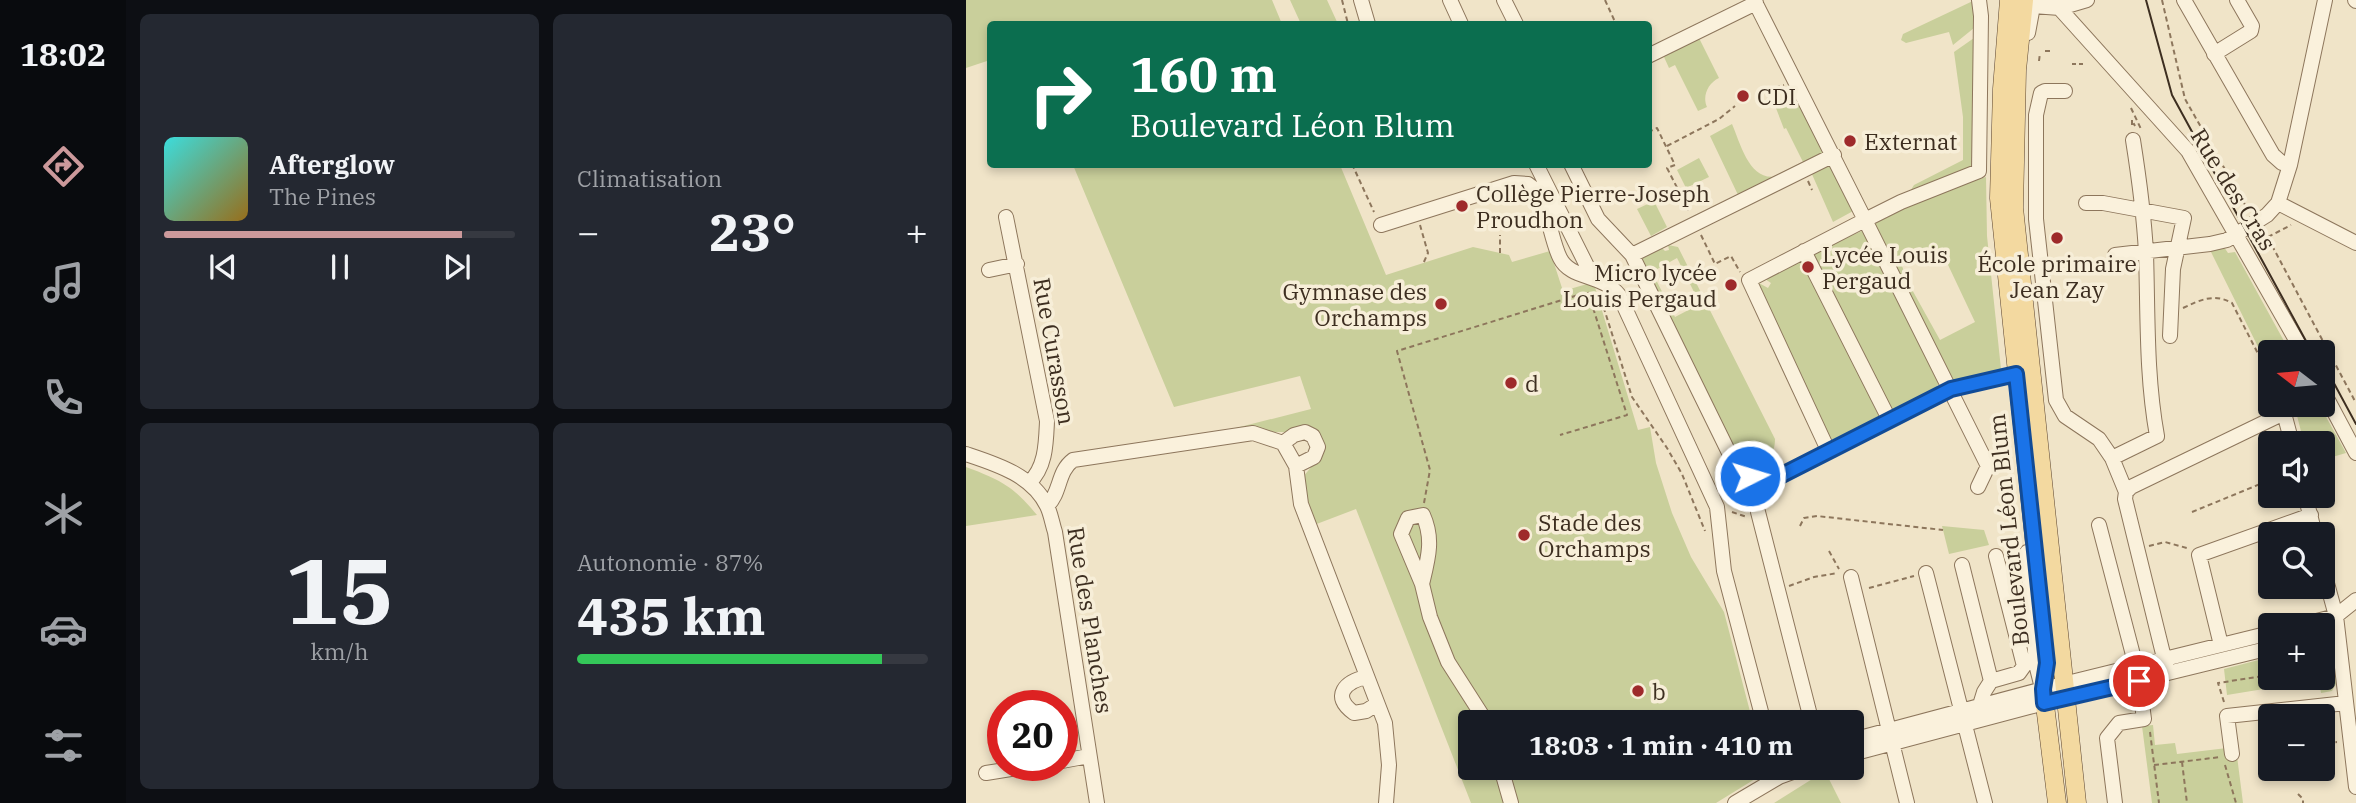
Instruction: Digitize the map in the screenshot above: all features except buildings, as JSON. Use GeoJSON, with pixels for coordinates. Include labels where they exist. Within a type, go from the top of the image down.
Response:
{"type":"FeatureCollection","features":[{"type":"Feature","properties":{"kind":"main road","name":"Boulevard Léon Blum"},"geometry":{"type":"LineString","coordinates":[[2009,0],[2002,89],[1999,198],[2047,663],[2043,696],[2057,803]]}},
{"type":"Feature","properties":{"kind":"main road","name":"Boulevard Léon Blum"},"geometry":{"type":"LineString","coordinates":[[2024,0],[2017,70],[2014,208],[2077,803]]}},
{"type":"Feature","properties":{"kind":"street"},"geometry":{"type":"LineString","coordinates":[[1361,0],[1367,21]]}},
{"type":"Feature","properties":{"kind":"street"},"geometry":{"type":"LineString","coordinates":[[1450,0],[1460,21]]}},
{"type":"Feature","properties":{"kind":"street"},"geometry":{"type":"LineString","coordinates":[[1504,0],[1514,21]]}},
{"type":"Feature","properties":{"kind":"street"},"geometry":{"type":"LineString","coordinates":[[1828,450],[1748,280],[1901,202],[1979,172],[1979,0]]}},
{"type":"Feature","properties":{"kind":"street"},"geometry":{"type":"LineString","coordinates":[[2184,0],[2273,155],[2290,166]]}},
{"type":"Feature","properties":{"kind":"street"},"geometry":{"type":"LineString","coordinates":[[2214,54],[2251,31],[2252,26],[2237,0]]}},
{"type":"Feature","properties":{"kind":"street"},"geometry":{"type":"LineString","coordinates":[[2115,255],[2210,244],[2236,235],[2267,215],[2278,203],[2290,166],[2325,0]]}},
{"type":"Feature","properties":{"kind":"street"},"geometry":{"type":"LineString","coordinates":[[1652,54],[1755,1],[1988,466],[1978,487]]}},
{"type":"Feature","properties":{"kind":"street"},"geometry":{"type":"LineString","coordinates":[[2015,142],[2022,123],[2028,34],[2033,6],[2069,2]]}},
{"type":"Feature","properties":{"kind":"street","name":"Rue des Cras"},"geometry":{"type":"LineString","coordinates":[[2069,2],[2189,151],[2296,340]]}},
{"type":"Feature","properties":{"kind":"street"},"geometry":{"type":"LineString","coordinates":[[2065,92],[2050,90],[2041,93],[2036,115],[2036,219],[2056,400],[2061,411],[2099,439],[2112,458],[2126,492],[2125,499],[2167,667]]}},
{"type":"Feature","properties":{"kind":"street"},"geometry":{"type":"LineString","coordinates":[[2112,458],[2157,436],[2148,380],[2146,251],[2133,140]]}},
{"type":"Feature","properties":{"kind":"street"},"geometry":{"type":"LineString","coordinates":[[1632,255],[1834,155]]}},
{"type":"Feature","properties":{"kind":"street"},"geometry":{"type":"LineString","coordinates":[[1538,168],[1593,278]]}},
{"type":"Feature","properties":{"kind":"street"},"geometry":{"type":"LineString","coordinates":[[1573,168],[1598,219],[1632,255],[1736,467],[1750,476],[1762,480],[1778,477],[1951,389],[2016,374]]}},
{"type":"Feature","properties":{"kind":"street"},"geometry":{"type":"LineString","coordinates":[[1381,225],[1514,183],[1528,184],[1538,195],[1560,258],[1568,268],[1611,285],[1619,295],[1717,507],[1724,571],[1761,710]]}},
{"type":"Feature","properties":{"kind":"street"},"geometry":{"type":"LineString","coordinates":[[2086,203],[2103,203],[2184,218],[2171,286],[2170,335]]}},
{"type":"Feature","properties":{"kind":"street"},"geometry":{"type":"LineString","coordinates":[[2278,203],[2356,243]]}},
{"type":"Feature","properties":{"kind":"street","name":"Rue Curasson"},"geometry":{"type":"LineString","coordinates":[[1006,217],[1047,421],[1041,466],[1029,483]]}},
{"type":"Feature","properties":{"kind":"street"},"geometry":{"type":"LineString","coordinates":[[1804,251],[1889,419]]}},
{"type":"Feature","properties":{"kind":"street","name":"Rue Curasson"},"geometry":{"type":"LineString","coordinates":[[989,270],[1017,264]]}},
{"type":"Feature","properties":{"kind":"street"},"geometry":{"type":"LineString","coordinates":[[2126,492],[2284,413],[2289,431]]}},
{"type":"Feature","properties":{"kind":"street"},"geometry":{"type":"LineString","coordinates":[[2335,413],[2356,453]]}},
{"type":"Feature","properties":{"kind":"street"},"geometry":{"type":"LineString","coordinates":[[1283,443],[1294,435],[1305,432],[1313,436],[1318,447],[1314,457],[1297,466]]}},
{"type":"Feature","properties":{"kind":"street"},"geometry":{"type":"LineString","coordinates":[[1047,506],[1055,496],[1062,473],[1073,460],[1253,433],[1283,443],[1297,466],[1301,504],[1385,723],[1389,765],[1386,803]]}},
{"type":"Feature","properties":{"kind":"street","name":"Rue des Planches"},"geometry":{"type":"LineString","coordinates":[[966,454],[1010,470],[1029,483],[1047,506],[1055,532],[1097,803]]}},
{"type":"Feature","properties":{"kind":"street"},"geometry":{"type":"LineString","coordinates":[[2309,508],[2312,522]]}},
{"type":"Feature","properties":{"kind":"street"},"geometry":{"type":"LineString","coordinates":[[1758,512],[1805,710]]}},
{"type":"Feature","properties":{"kind":"street"},"geometry":{"type":"LineString","coordinates":[[1422,584],[1431,545],[1429,528],[1423,515],[1408,518],[1401,534],[1422,584],[1430,617],[1448,662],[1479,710]]}},
{"type":"Feature","properties":{"kind":"street"},"geometry":{"type":"LineString","coordinates":[[2221,645],[2199,555],[2311,515]]}},
{"type":"Feature","properties":{"kind":"street"},"geometry":{"type":"LineString","coordinates":[[2099,525],[2137,674],[2144,719],[2119,723],[2107,738],[2115,803]]}},
{"type":"Feature","properties":{"kind":"street"},"geometry":{"type":"LineString","coordinates":[[1980,705],[1991,681],[2019,673],[2024,666],[1996,556]]}},
{"type":"Feature","properties":{"kind":"street"},"geometry":{"type":"LineString","coordinates":[[1962,565],[1991,681]]}},
{"type":"Feature","properties":{"kind":"street"},"geometry":{"type":"LineString","coordinates":[[1926,573],[1985,803]]}},
{"type":"Feature","properties":{"kind":"street"},"geometry":{"type":"LineString","coordinates":[[1848,580],[1907,803]]}},
{"type":"Feature","properties":{"kind":"street"},"geometry":{"type":"LineString","coordinates":[[2335,624],[2356,600]]}},
{"type":"Feature","properties":{"kind":"street"},"geometry":{"type":"LineString","coordinates":[[2167,667],[2221,645],[2258,636]]}},
{"type":"Feature","properties":{"kind":"street"},"geometry":{"type":"LineString","coordinates":[[2250,638],[2254,652]]}},
{"type":"Feature","properties":{"kind":"street"},"geometry":{"type":"LineString","coordinates":[[2335,643],[2346,703],[2356,787]]}},
{"type":"Feature","properties":{"kind":"street"},"geometry":{"type":"LineString","coordinates":[[1864,739],[1891,736],[2066,690],[2167,667],[2258,651]]}},
{"type":"Feature","properties":{"kind":"street"},"geometry":{"type":"LineString","coordinates":[[1367,677],[1353,680],[1344,688],[1342,697],[1345,707],[1354,713],[1377,705]]}},
{"type":"Feature","properties":{"kind":"street"},"geometry":{"type":"LineString","coordinates":[[1963,718],[1980,705],[2016,703]]}},
{"type":"Feature","properties":{"kind":"street"},"geometry":{"type":"LineString","coordinates":[[2232,754],[2227,716],[2346,703]]}},
{"type":"Feature","properties":{"kind":"street"},"geometry":{"type":"LineString","coordinates":[[1864,748],[1891,736]]}},
{"type":"Feature","properties":{"kind":"street"},"geometry":{"type":"LineString","coordinates":[[1078,758],[1089,756]]}},
{"type":"Feature","properties":{"kind":"street"},"geometry":{"type":"LineString","coordinates":[[1504,780],[1511,803]]}},
{"type":"Feature","properties":{"kind":"street"},"geometry":{"type":"LineString","coordinates":[[1735,803],[1768,780]]}},
{"type":"Feature","properties":{"kind":"path"},"geometry":{"type":"LineString","coordinates":[[1342,0],[1347,21]]}},
{"type":"Feature","properties":{"kind":"path"},"geometry":{"type":"LineString","coordinates":[[1605,0],[1615,21]]}},
{"type":"Feature","properties":{"kind":"path"},"geometry":{"type":"LineString","coordinates":[[2162,0],[2185,99],[2252,217]]}},
{"type":"Feature","properties":{"kind":"path"},"geometry":{"type":"LineString","coordinates":[[2045,51],[2053,51]]}},
{"type":"Feature","properties":{"kind":"path"},"geometry":{"type":"LineString","coordinates":[[2039,61],[2040,53]]}},
{"type":"Feature","properties":{"kind":"path"},"geometry":{"type":"LineString","coordinates":[[2072,64],[2083,64]]}},
{"type":"Feature","properties":{"kind":"path"},"geometry":{"type":"LineString","coordinates":[[2130,103],[2133,140]]}},
{"type":"Feature","properties":{"kind":"path"},"geometry":{"type":"LineString","coordinates":[[1666,146],[1719,119],[1735,106]]}},
{"type":"Feature","properties":{"kind":"path"},"geometry":{"type":"LineString","coordinates":[[2131,110],[2143,129],[2138,131],[2132,120]]}},
{"type":"Feature","properties":{"kind":"path"},"geometry":{"type":"LineString","coordinates":[[1652,130],[1657,128],[1675,164],[1667,168],[1715,264],[1731,256],[1748,280]]}},
{"type":"Feature","properties":{"kind":"path"},"geometry":{"type":"LineString","coordinates":[[1354,168],[1381,225]]}},
{"type":"Feature","properties":{"kind":"path"},"geometry":{"type":"LineString","coordinates":[[1807,180],[1812,190]]}},
{"type":"Feature","properties":{"kind":"path"},"geometry":{"type":"LineString","coordinates":[[1417,214],[1428,253],[1423,264]]}},
{"type":"Feature","properties":{"kind":"path"},"geometry":{"type":"LineString","coordinates":[[2267,238],[2294,224]]}},
{"type":"Feature","properties":{"kind":"path"},"geometry":{"type":"LineString","coordinates":[[2259,229],[2267,238],[2356,403]]}},
{"type":"Feature","properties":{"kind":"path"},"geometry":{"type":"LineString","coordinates":[[1500,235],[1500,253]]}},
{"type":"Feature","properties":{"kind":"path"},"geometry":{"type":"LineString","coordinates":[[1593,278],[1632,397],[1682,474],[1707,536]]}},
{"type":"Feature","properties":{"kind":"path"},"geometry":{"type":"LineString","coordinates":[[1423,515],[1430,470],[1397,351],[1588,292],[1627,415],[1560,435]]}},
{"type":"Feature","properties":{"kind":"path"},"geometry":{"type":"LineString","coordinates":[[2170,315],[2209,298],[2223,299],[2232,303],[2258,354]]}},
{"type":"Feature","properties":{"kind":"path"},"geometry":{"type":"LineString","coordinates":[[2192,512],[2258,485]]}},
{"type":"Feature","properties":{"kind":"path"},"geometry":{"type":"LineString","coordinates":[[1800,526],[1807,516],[1817,516],[1943,530]]}},
{"type":"Feature","properties":{"kind":"path"},"geometry":{"type":"LineString","coordinates":[[2137,550],[2165,542],[2192,550],[2199,555]]}},
{"type":"Feature","properties":{"kind":"path"},"geometry":{"type":"LineString","coordinates":[[1829,551],[1848,580]]}},
{"type":"Feature","properties":{"kind":"path"},"geometry":{"type":"LineString","coordinates":[[1778,589],[1815,577],[1848,580],[1926,573]]}},
{"type":"Feature","properties":{"kind":"path"},"geometry":{"type":"LineString","coordinates":[[2223,697],[2218,683],[2258,678]]}},
{"type":"Feature","properties":{"kind":"path"},"geometry":{"type":"LineString","coordinates":[[2144,719],[2149,725],[2159,803]]}},
{"type":"Feature","properties":{"kind":"path"},"geometry":{"type":"LineString","coordinates":[[2335,742],[2345,741]]}},
{"type":"Feature","properties":{"kind":"path"},"geometry":{"type":"LineString","coordinates":[[2154,765],[2224,757],[2226,775],[2236,803]]}},
{"type":"Feature","properties":{"kind":"path"},"geometry":{"type":"LineString","coordinates":[[2182,762],[2187,803]]}},
{"type":"Feature","properties":{"kind":"path"},"geometry":{"type":"LineString","coordinates":[[2298,794],[2303,803]]}},
{"type":"Feature","properties":{"kind":"green space"},"geometry":{"type":"Polygon","coordinates":[[[966,0],[1272,0],[1281,21],[987,21],[987,61],[966,68],[966,0]]]}},
{"type":"Feature","properties":{"kind":"green space"},"geometry":{"type":"Polygon","coordinates":[[[1290,0],[1327,0],[1337,21],[1300,21],[1290,0]]]}},
{"type":"Feature","properties":{"kind":"green space"},"geometry":{"type":"Polygon","coordinates":[[[1975,0],[1974,28],[1953,45],[1949,32],[1906,43],[1901,40],[1903,34],[1975,0]]]}},
{"type":"Feature","properties":{"kind":"green space"},"geometry":{"type":"Polygon","coordinates":[[[1699,38],[1719,78],[1707,90],[1707,107],[1698,111],[1675,65],[1669,68],[1664,57],[1699,38]]]}},
{"type":"Feature","properties":{"kind":"green space"},"geometry":{"type":"Polygon","coordinates":[[[1974,38],[1973,168],[1907,196],[1914,185],[1963,160],[1963,117],[1954,52],[1974,38]]]}},
{"type":"Feature","properties":{"kind":"green space"},"geometry":{"type":"Polygon","coordinates":[[[1796,92],[1828,155],[1805,166],[1786,128],[1784,129],[1774,103],[1796,92]]]}},
{"type":"Feature","properties":{"kind":"green space"},"geometry":{"type":"Polygon","coordinates":[[[1732,124],[1743,152],[1754,168],[1768,177],[1778,176],[1739,197],[1710,136],[1732,124]]]}},
{"type":"Feature","properties":{"kind":"green space"},"geometry":{"type":"Polygon","coordinates":[[[1699,158],[1709,177],[1686,188],[1677,170],[1699,158]]]}},
{"type":"Feature","properties":{"kind":"green space"},"geometry":{"type":"Polygon","coordinates":[[[1827,163],[1832,164],[1855,210],[1833,222],[1811,172],[1827,163]]]}},
{"type":"Feature","properties":{"kind":"green space","name":"Stade des Orchamps"},"geometry":{"type":"Polygon","coordinates":[[[1074,168],[1341,168],[1386,275],[1473,247],[1509,255],[1512,262],[1550,251],[1563,291],[1594,284],[1638,430],[1650,427],[1656,463],[1672,513],[1691,557],[1724,612],[1750,710],[1458,710],[1458,770],[1356,509],[1314,525],[1302,478],[1323,453],[1323,441],[1317,431],[1303,426],[1286,432],[1256,427],[1232,429],[1311,409],[1300,376],[1174,407],[1074,168]]]}},
{"type":"Feature","properties":{"kind":"green space"},"geometry":{"type":"Polygon","coordinates":[[[1986,177],[1987,236],[2001,369],[1995,371],[1995,374],[1954,381],[1949,378],[1904,290],[1910,286],[1940,340],[1975,322],[1941,250],[1913,259],[1902,266],[1905,274],[1897,277],[1875,225],[1878,219],[1932,192],[1986,177]]]}},
{"type":"Feature","properties":{"kind":"green space"},"geometry":{"type":"Polygon","coordinates":[[[1654,201],[1667,227],[1651,236],[1637,209],[1654,201]]]}},
{"type":"Feature","properties":{"kind":"green space"},"geometry":{"type":"Polygon","coordinates":[[[1864,230],[1941,379],[1935,390],[1893,411],[1826,285],[1829,282],[1826,277],[1822,278],[1811,253],[1864,230]]]}},
{"type":"Feature","properties":{"kind":"green space"},"geometry":{"type":"Polygon","coordinates":[[[1668,245],[1678,247],[1775,439],[1774,449],[1769,457],[1753,469],[1747,467],[1738,456],[1642,262],[1643,258],[1662,248],[1669,250],[1668,245]],[[1677,258],[1652,272],[1675,317],[1700,304],[1677,258]]]}},
{"type":"Feature","properties":{"kind":"green space"},"geometry":{"type":"Polygon","coordinates":[[[2224,247],[2228,253],[2235,252],[2283,340],[2258,340],[2258,347],[2210,250],[2224,247]]]}},
{"type":"Feature","properties":{"kind":"green space"},"geometry":{"type":"Polygon","coordinates":[[[1803,256],[1883,417],[1836,440],[1831,439],[1757,286],[1757,282],[1768,288],[1771,283],[1762,277],[1803,256]]]}},
{"type":"Feature","properties":{"kind":"green space"},"geometry":{"type":"Polygon","coordinates":[[[2297,417],[2326,417],[2334,431],[2301,431],[2297,417]]]}},
{"type":"Feature","properties":{"kind":"green space"},"geometry":{"type":"Polygon","coordinates":[[[2335,433],[2346,453],[2335,456],[2335,433]]]}},
{"type":"Feature","properties":{"kind":"green space"},"geometry":{"type":"Polygon","coordinates":[[[966,467],[1006,485],[1037,515],[966,526],[966,467]]]}},
{"type":"Feature","properties":{"kind":"green space"},"geometry":{"type":"Polygon","coordinates":[[[1942,526],[1984,530],[1989,545],[1949,554],[1942,526]]]}},
{"type":"Feature","properties":{"kind":"green space"},"geometry":{"type":"Polygon","coordinates":[[[2258,660],[2258,690],[2227,695],[2224,669],[2258,660]]]}},
{"type":"Feature","properties":{"kind":"green space"},"geometry":{"type":"Polygon","coordinates":[[[2153,725],[2155,745],[2175,743],[2177,754],[2227,748],[2237,756],[2243,803],[2152,803],[2142,726],[2153,725]]]}},
{"type":"Feature","properties":{"kind":"green space","name":"Stade des Orchamps"},"geometry":{"type":"Polygon","coordinates":[[[1462,780],[1753,780],[1716,803],[1471,803],[1462,780]]]}},
{"type":"Feature","properties":{"kind":"green space"},"geometry":{"type":"Polygon","coordinates":[[[1811,780],[1830,780],[1841,803],[1774,803],[1811,780]]]}},
{"type":"Feature","properties":{"kind":"tram line"},"geometry":{"type":"LineString","coordinates":[[2146,0],[2172,95],[2305,340]]}},
{"type":"Feature","properties":{"kind":"tram line"},"geometry":{"type":"LineString","coordinates":[[2335,385],[2356,424]]}},
{"type":"Feature","properties":{"kind":"place","name":"CDI"},"geometry":{"type":"Point","coordinates":[1743,96]}},
{"type":"Feature","properties":{"kind":"place","name":"Externat"},"geometry":{"type":"Point","coordinates":[1850,141]}},
{"type":"Feature","properties":{"kind":"place","name":"Collège Pierre-Joseph Proudhon"},"geometry":{"type":"Point","coordinates":[1462,206]}},
{"type":"Feature","properties":{"kind":"place","name":"École primaire Jean Zay"},"geometry":{"type":"Point","coordinates":[2057,238]}},
{"type":"Feature","properties":{"kind":"place","name":"Lycée Louis Pergaud"},"geometry":{"type":"Point","coordinates":[1808,267]}},
{"type":"Feature","properties":{"kind":"place","name":"Micro lycée Louis Pergaud"},"geometry":{"type":"Point","coordinates":[1731,285]}},
{"type":"Feature","properties":{"kind":"place","name":"Gymnase des Orchamps"},"geometry":{"type":"Point","coordinates":[1441,304]}},
{"type":"Feature","properties":{"kind":"place","name":"d"},"geometry":{"type":"Point","coordinates":[1511,383]}},
{"type":"Feature","properties":{"kind":"place","name":"Stade des Orchamps"},"geometry":{"type":"Point","coordinates":[1524,535]}},
{"type":"Feature","properties":{"kind":"place","name":"b"},"geometry":{"type":"Point","coordinates":[1638,691]}},
{"type":"Feature","properties":{"kind":"route"},"geometry":{"type":"LineString","coordinates":[[1750,476],[1762,480],[1778,477],[1951,389],[2016,374],[2047,663],[2044,703],[2139,681]]}}]}
